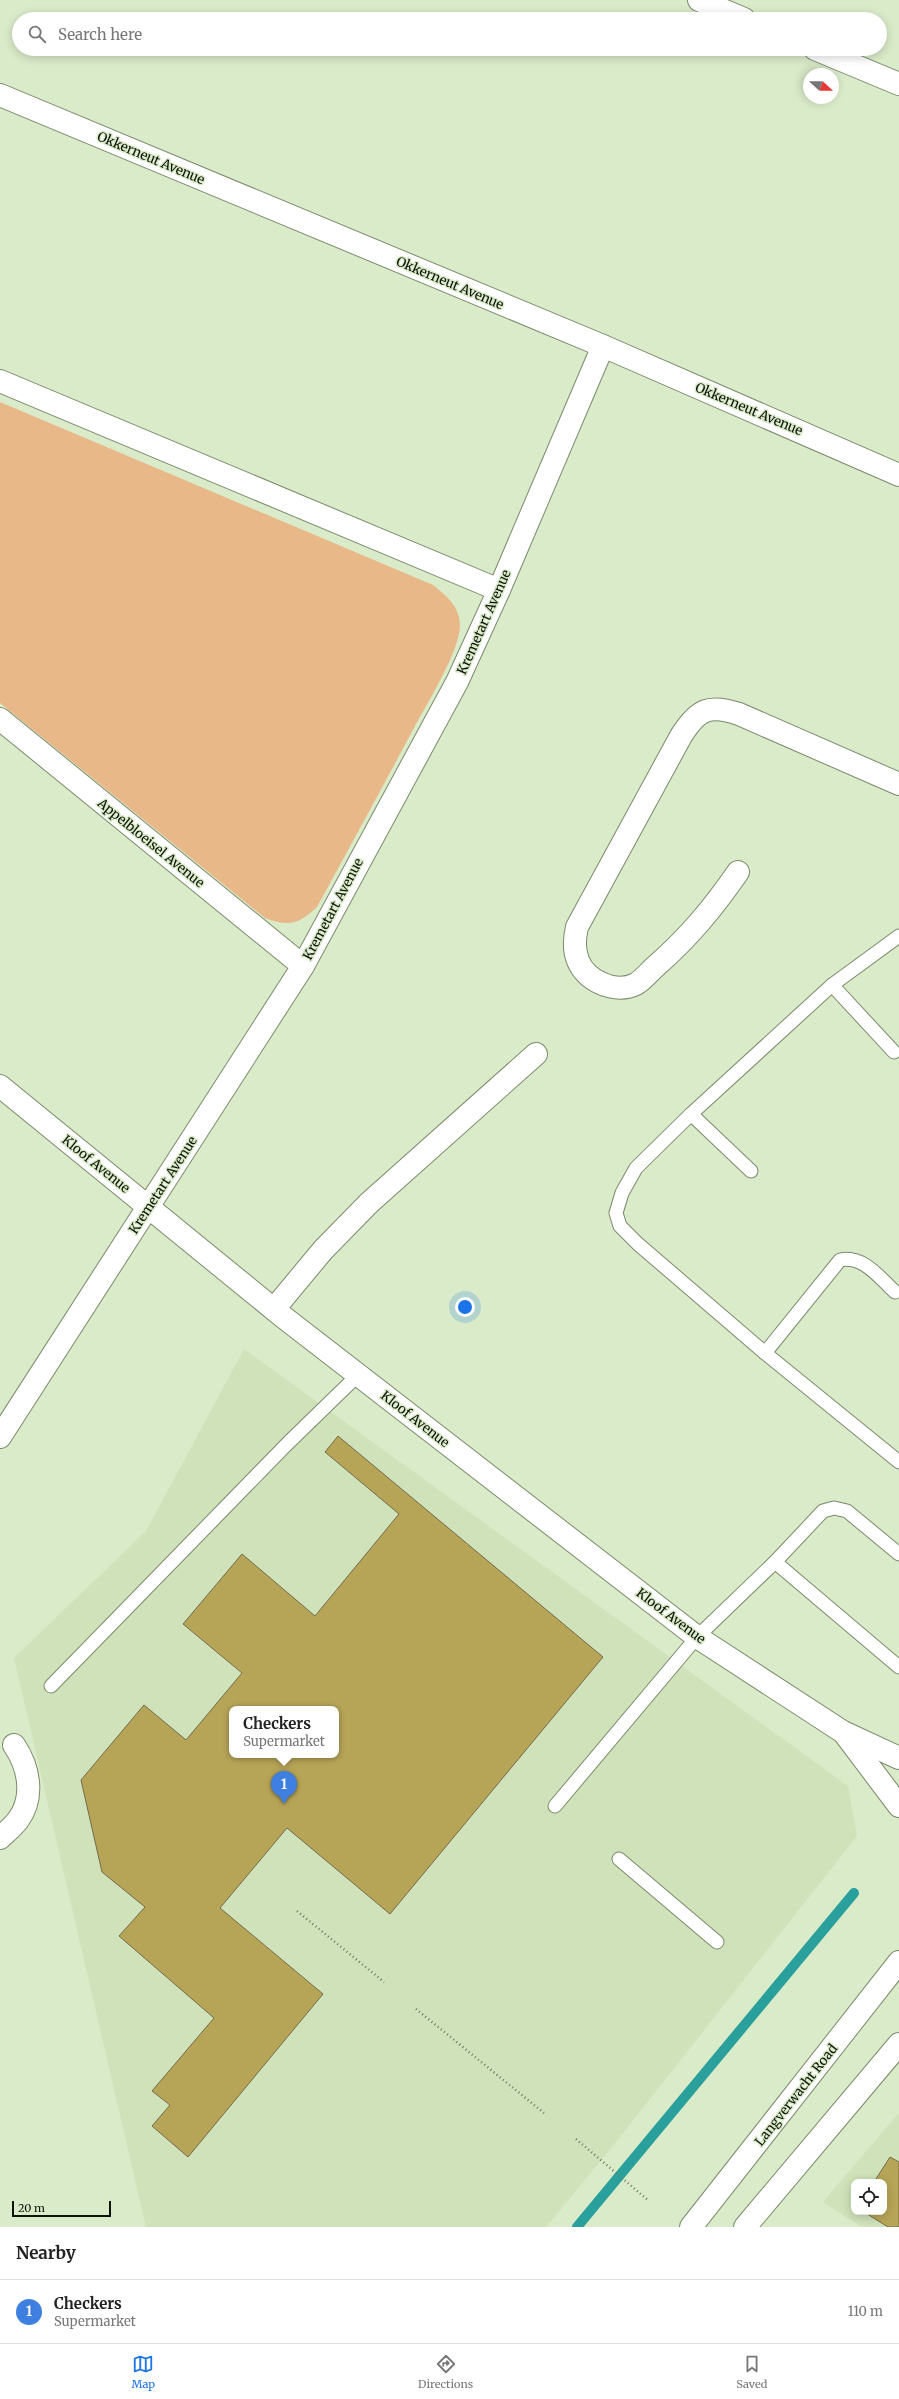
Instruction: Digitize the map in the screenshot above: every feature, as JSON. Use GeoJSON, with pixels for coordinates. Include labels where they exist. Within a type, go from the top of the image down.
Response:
{"type":"FeatureCollection","features":[{"type":"Feature","properties":{"kind":"street"},"geometry":{"type":"LineString","coordinates":[[699,0],[727,12]]}},
{"type":"Feature","properties":{"kind":"street"},"geometry":{"type":"LineString","coordinates":[[832,56],[899,84]]}},
{"type":"Feature","properties":{"kind":"street","name":"Okkerneut Avenue"},"geometry":{"type":"LineString","coordinates":[[0,95],[603,346],[899,475]]}},
{"type":"Feature","properties":{"kind":"street","name":"Kremetart Avenue"},"geometry":{"type":"LineString","coordinates":[[0,1437],[149,1208],[303,966],[457,682],[499,590],[603,346]]}},
{"type":"Feature","properties":{"kind":"street"},"geometry":{"type":"LineString","coordinates":[[0,381],[499,590]]}},
{"type":"Feature","properties":{"kind":"street"},"geometry":{"type":"LineString","coordinates":[[738,872],[707,915],[683,943],[636,984],[625,987],[612,987],[595,981],[584,971],[577,958],[574,940],[577,927],[681,736],[697,715],[714,708],[739,714],[899,784]]}},
{"type":"Feature","properties":{"kind":"street","name":"Appelbloeisel Avenue"},"geometry":{"type":"LineString","coordinates":[[0,719],[303,966]]}},
{"type":"Feature","properties":{"kind":"street"},"geometry":{"type":"LineString","coordinates":[[274,1309],[323,1250],[369,1202],[536,1054]]}},
{"type":"Feature","properties":{"kind":"street","name":"Kloof Avenue"},"geometry":{"type":"LineString","coordinates":[[0,1086],[274,1309],[697,1637],[843,1732],[899,1758]]}},
{"type":"Feature","properties":{"kind":"street","name":"Kloof Avenue"},"geometry":{"type":"LineString","coordinates":[[843,1732],[899,1806]]}},
{"type":"Feature","properties":{"kind":"street"},"geometry":{"type":"LineString","coordinates":[[0,1838],[18,1820],[28,1798],[27,1776],[23,1758],[14,1745]]}},
{"type":"Feature","properties":{"kind":"street","name":"Langverwacht Road"},"geometry":{"type":"LineString","coordinates":[[690,2227],[899,1962]]}},
{"type":"Feature","properties":{"kind":"street"},"geometry":{"type":"LineString","coordinates":[[745,2227],[899,2044]]}},
{"type":"Feature","properties":{"kind":"lane"},"geometry":{"type":"LineString","coordinates":[[899,936],[832,985],[691,1114],[636,1168],[622,1193],[616,1213],[620,1226],[638,1244],[765,1353],[899,1462]]}},
{"type":"Feature","properties":{"kind":"lane"},"geometry":{"type":"LineString","coordinates":[[832,985],[894,1052]]}},
{"type":"Feature","properties":{"kind":"lane"},"geometry":{"type":"LineString","coordinates":[[691,1114],[751,1171]]}},
{"type":"Feature","properties":{"kind":"lane"},"geometry":{"type":"LineString","coordinates":[[765,1353],[840,1260],[851,1258],[862,1262],[895,1292]]}},
{"type":"Feature","properties":{"kind":"lane"},"geometry":{"type":"LineString","coordinates":[[51,1686],[287,1444],[358,1375]]}},
{"type":"Feature","properties":{"kind":"lane"},"geometry":{"type":"LineString","coordinates":[[555,1806],[697,1637],[775,1562],[812,1520],[823,1511],[834,1508],[847,1511],[899,1554]]}},
{"type":"Feature","properties":{"kind":"lane"},"geometry":{"type":"LineString","coordinates":[[775,1562],[899,1667]]}},
{"type":"Feature","properties":{"kind":"lane"},"geometry":{"type":"LineString","coordinates":[[619,1859],[717,1942]]}},
{"type":"Feature","properties":{"kind":"path"},"geometry":{"type":"LineString","coordinates":[[297,1912],[384,1982]]}},
{"type":"Feature","properties":{"kind":"path"},"geometry":{"type":"LineString","coordinates":[[416,2009],[544,2113]]}},
{"type":"Feature","properties":{"kind":"path"},"geometry":{"type":"LineString","coordinates":[[576,2139],[650,2201]]}},
{"type":"Feature","properties":{"kind":"shaded area"},"geometry":{"type":"Polygon","coordinates":[[[0,402],[433,585],[452,602],[458,613],[460,626],[458,637],[449,663],[317,907],[305,917],[287,923],[265,918],[0,703],[0,402]]]}},
{"type":"Feature","properties":{"kind":"shaded area"},"geometry":{"type":"Polygon","coordinates":[[[244,1349],[848,1786],[857,1836],[616,2142],[546,2227],[146,2227],[14,1658],[146,1531],[244,1349]]]}},
{"type":"Feature","properties":{"kind":"shaded area"},"geometry":{"type":"Polygon","coordinates":[[[899,2113],[899,2227],[862,2227],[823,2202],[899,2113]]]}},
{"type":"Feature","properties":{"kind":"building"},"geometry":{"type":"Polygon","coordinates":[[[338,1436],[603,1657],[390,1914],[287,1828],[220,1908],[323,1994],[188,2157],[152,2126],[170,2105],[152,2091],[214,2018],[119,1936],[145,1907],[102,1872],[81,1780],[144,1705],[186,1740],[242,1673],[183,1624],[242,1554],[315,1616],[399,1514],[325,1452],[338,1436]]]}},
{"type":"Feature","properties":{"kind":"building"},"geometry":{"type":"Polygon","coordinates":[[[890,2157],[899,2162],[899,2227],[888,2227],[869,2215],[887,2215],[887,2179],[876,2179],[890,2157]]]}},
{"type":"Feature","properties":{"kind":"waterway"},"geometry":{"type":"LineString","coordinates":[[577,2227],[854,1893]]}},
{"type":"Feature","properties":{"kind":"place","name":"Checkers"},"geometry":{"type":"Point","coordinates":[284,1804]}}]}
